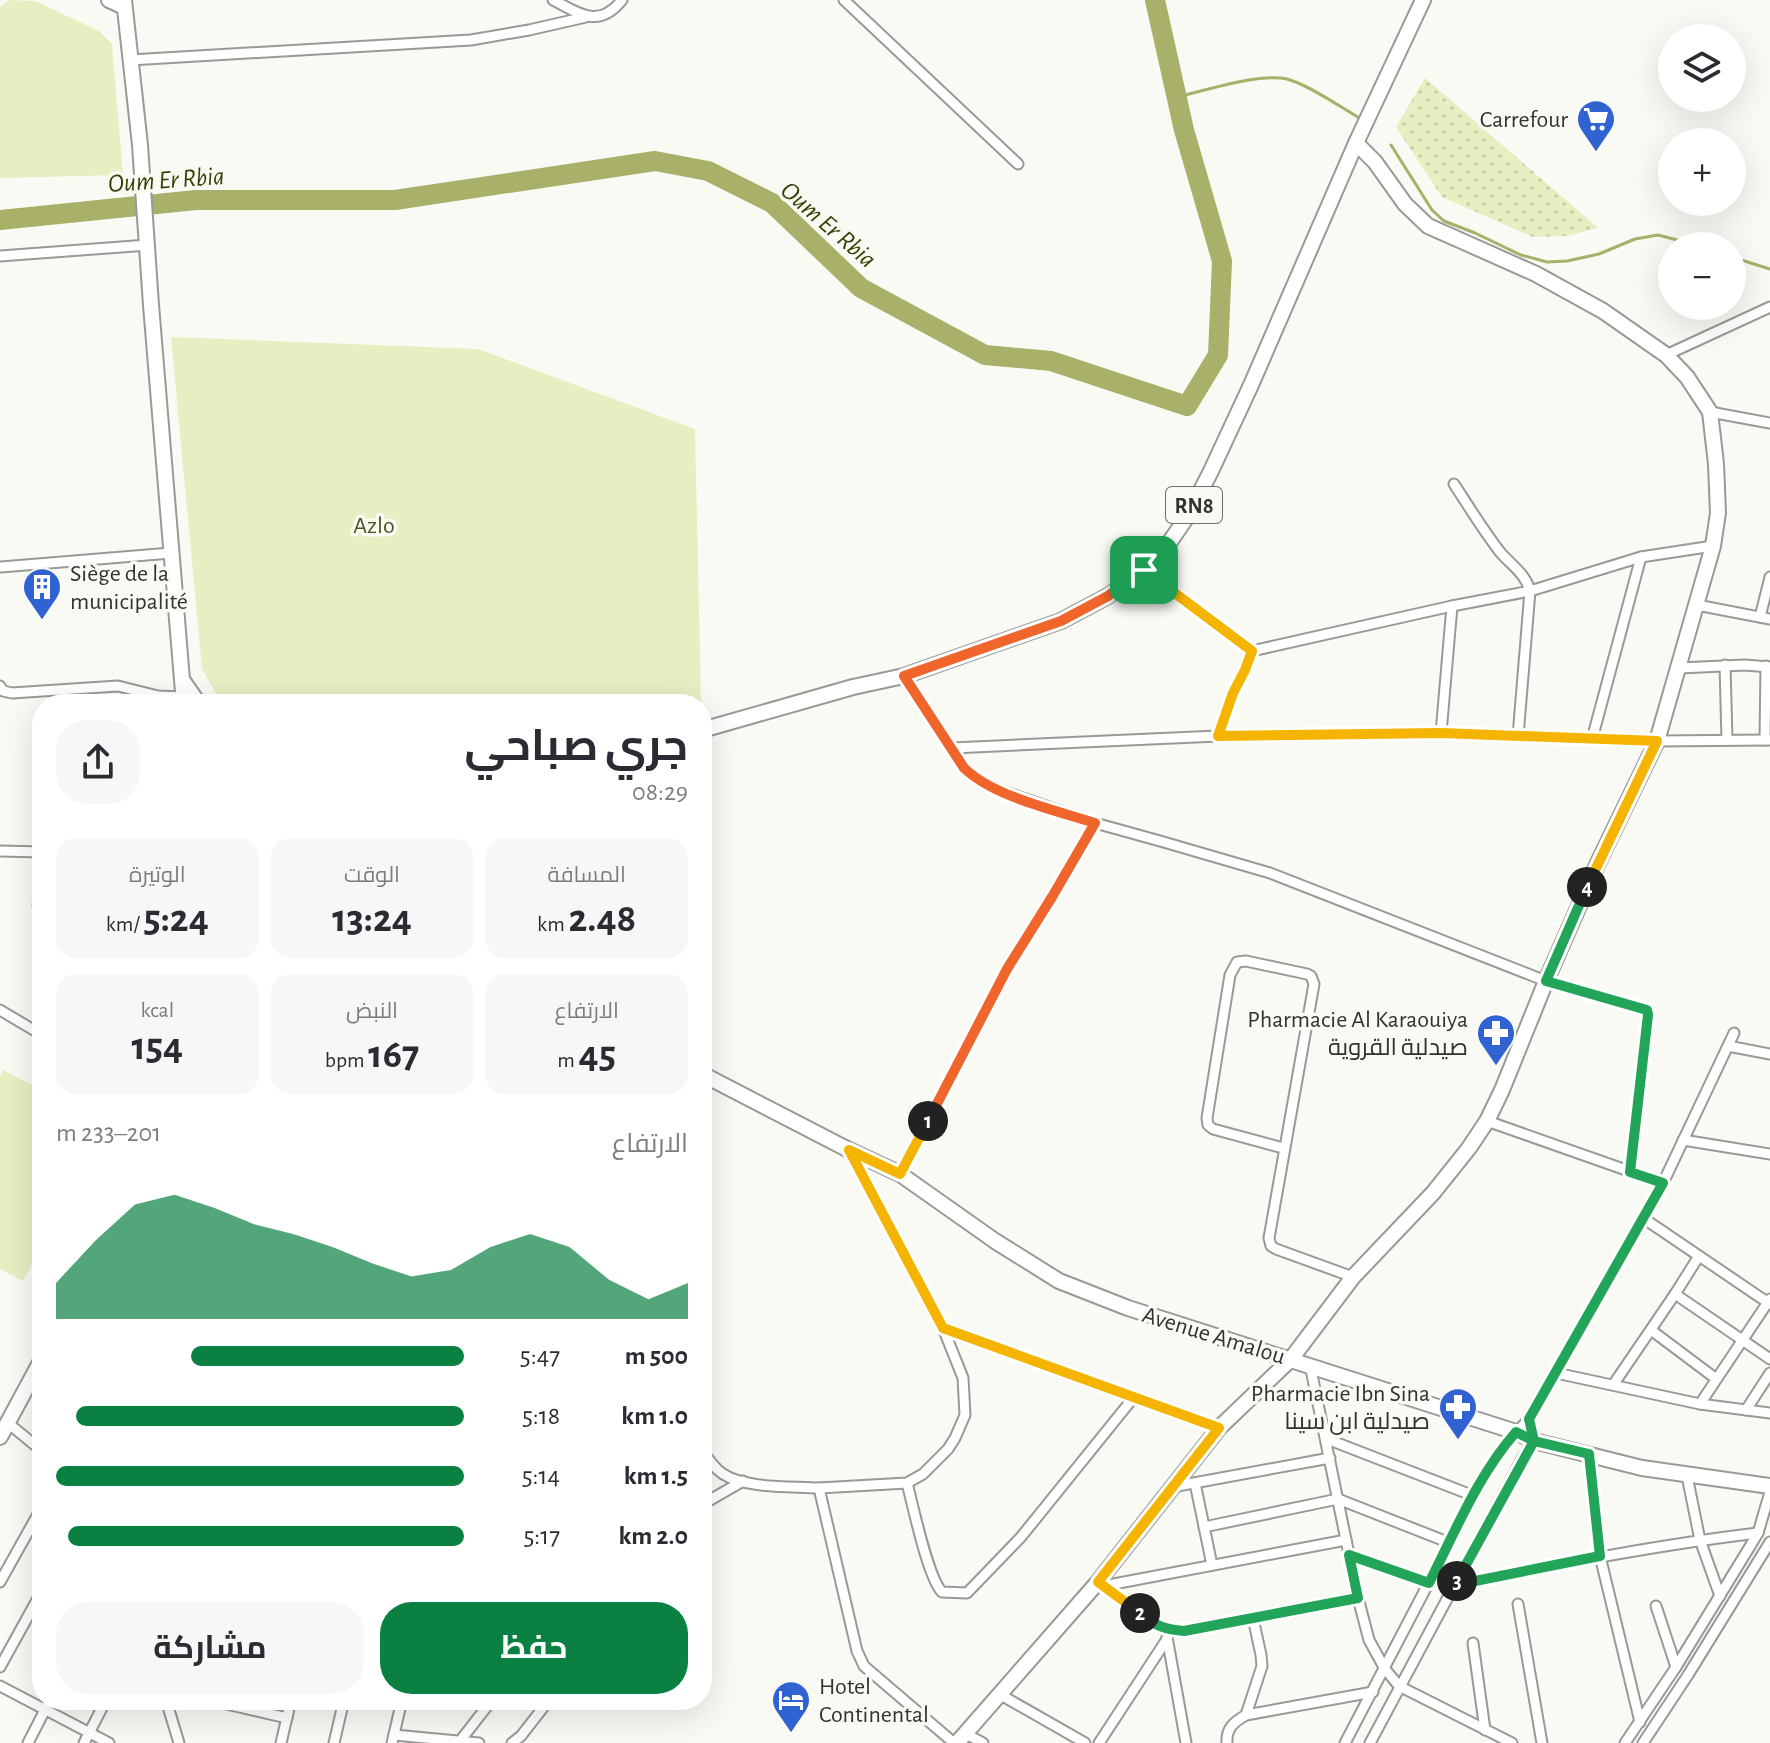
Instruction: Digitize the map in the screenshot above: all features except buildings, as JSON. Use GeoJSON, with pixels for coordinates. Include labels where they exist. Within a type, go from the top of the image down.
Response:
{"type":"FeatureCollection","features":[{"type":"Feature","properties":{"kind":"street"},"geometry":{"type":"LineString","coordinates":[[109,0],[124,3],[142,167],[183,694]]}},
{"type":"Feature","properties":{"kind":"street"},"geometry":{"type":"LineString","coordinates":[[553,0],[586,17]]}},
{"type":"Feature","properties":{"kind":"street"},"geometry":{"type":"LineString","coordinates":[[130,60],[471,40],[597,17],[613,11],[622,0]]}},
{"type":"Feature","properties":{"kind":"street"},"geometry":{"type":"LineString","coordinates":[[844,0],[1018,164]]}},
{"type":"Feature","properties":{"kind":"street","name":"RN8"},"geometry":{"type":"LineString","coordinates":[[712,727],[853,687],[904,676],[1061,621],[1108,596],[1144,570],[1167,546],[1189,514],[1211,471],[1356,143],[1423,0]]}},
{"type":"Feature","properties":{"kind":"street"},"geometry":{"type":"LineString","coordinates":[[959,1740],[1101,1584],[1219,1428],[1291,1359],[1353,1277],[1433,1193],[1487,1121],[1597,865],[1657,741],[1713,546],[1718,513],[1710,412],[1687,377],[1666,355],[1603,311],[1536,274],[1428,226],[1405,204],[1375,162],[1356,143]]}},
{"type":"Feature","properties":{"kind":"street"},"geometry":{"type":"LineString","coordinates":[[0,256],[148,238]]}},
{"type":"Feature","properties":{"kind":"street"},"geometry":{"type":"LineString","coordinates":[[1666,355],[1770,307]]}},
{"type":"Feature","properties":{"kind":"street"},"geometry":{"type":"LineString","coordinates":[[1710,412],[1770,423]]}},
{"type":"Feature","properties":{"kind":"street"},"geometry":{"type":"LineString","coordinates":[[1454,484],[1487,534],[1528,582],[1530,591],[1518,736]]}},
{"type":"Feature","properties":{"kind":"street"},"geometry":{"type":"LineString","coordinates":[[1144,570],[1252,651],[1530,591],[1641,557],[1713,546]]}},
{"type":"Feature","properties":{"kind":"street"},"geometry":{"type":"LineString","coordinates":[[1,567],[171,553]]}},
{"type":"Feature","properties":{"kind":"street"},"geometry":{"type":"LineString","coordinates":[[1592,739],[1641,557]]}},
{"type":"Feature","properties":{"kind":"street"},"geometry":{"type":"LineString","coordinates":[[1697,605],[1765,618],[1770,577]]}},
{"type":"Feature","properties":{"kind":"street"},"geometry":{"type":"LineString","coordinates":[[1441,733],[1452,606]]}},
{"type":"Feature","properties":{"kind":"street"},"geometry":{"type":"LineString","coordinates":[[1218,736],[1252,651]]}},
{"type":"Feature","properties":{"kind":"street"},"geometry":{"type":"LineString","coordinates":[[952,748],[1218,736],[1441,733],[1657,741],[1768,740],[1768,667],[1725,665],[1679,668]]}},
{"type":"Feature","properties":{"kind":"street"},"geometry":{"type":"LineString","coordinates":[[1725,665],[1727,740]]}},
{"type":"Feature","properties":{"kind":"street"},"geometry":{"type":"LineString","coordinates":[[904,676],[964,768],[985,785],[1095,823],[1270,873],[1546,981],[1647,1010],[1630,1172]]}},
{"type":"Feature","properties":{"kind":"street"},"geometry":{"type":"LineString","coordinates":[[181,677],[192,694]]}},
{"type":"Feature","properties":{"kind":"street"},"geometry":{"type":"LineString","coordinates":[[0,686],[3,691],[12,693],[118,686],[146,694]]}},
{"type":"Feature","properties":{"kind":"street"},"geometry":{"type":"LineString","coordinates":[[900,1174],[1007,969],[1095,823]]}},
{"type":"Feature","properties":{"kind":"street"},"geometry":{"type":"LineString","coordinates":[[0,851],[32,852]]}},
{"type":"Feature","properties":{"kind":"street"},"geometry":{"type":"LineString","coordinates":[[1283,1148],[1208,1125],[1230,975],[1237,962],[1246,961],[1307,974],[1313,980],[1314,989],[1283,1148],[1269,1238],[1271,1246],[1353,1277]]}},
{"type":"Feature","properties":{"kind":"street"},"geometry":{"type":"LineString","coordinates":[[0,1010],[32,1029]]}},
{"type":"Feature","properties":{"kind":"street"},"geometry":{"type":"LineString","coordinates":[[1345,1743],[1500,1450],[1529,1419],[1663,1183],[1734,1033]]}},
{"type":"Feature","properties":{"kind":"street"},"geometry":{"type":"LineString","coordinates":[[1728,1046],[1770,1054]]}},
{"type":"Feature","properties":{"kind":"street","name":"Avenue Amalou"},"geometry":{"type":"LineString","coordinates":[[712,1079],[900,1174],[995,1241],[1059,1281],[1128,1308],[1516,1432],[1534,1441],[1642,1468],[1770,1486]]}},
{"type":"Feature","properties":{"kind":"street"},"geometry":{"type":"LineString","coordinates":[[1487,1121],[1663,1183]]}},
{"type":"Feature","properties":{"kind":"street"},"geometry":{"type":"LineString","coordinates":[[1683,1140],[1770,1154]]}},
{"type":"Feature","properties":{"kind":"street"},"geometry":{"type":"LineString","coordinates":[[712,1464],[722,1473],[743,1481],[819,1488],[907,1483],[923,1474],[955,1438],[965,1415],[963,1378],[943,1328],[849,1150]]}},
{"type":"Feature","properties":{"kind":"street"},"geometry":{"type":"LineString","coordinates":[[1643,1218],[1769,1302],[1700,1404]]}},
{"type":"Feature","properties":{"kind":"street"},"geometry":{"type":"LineString","coordinates":[[1613,1385],[1699,1256]]}},
{"type":"Feature","properties":{"kind":"street"},"geometry":{"type":"LineString","coordinates":[[1675,1294],[1770,1359]]}},
{"type":"Feature","properties":{"kind":"street"},"geometry":{"type":"LineString","coordinates":[[943,1328],[1219,1428]]}},
{"type":"Feature","properties":{"kind":"street"},"geometry":{"type":"LineString","coordinates":[[1651,1330],[1715,1378]]}},
{"type":"Feature","properties":{"kind":"street"},"geometry":{"type":"LineString","coordinates":[[1310,1365],[1369,1640],[1385,1669],[1399,1686],[1512,1743]]}},
{"type":"Feature","properties":{"kind":"street"},"geometry":{"type":"LineString","coordinates":[[1556,1373],[1700,1404],[1770,1413]]}},
{"type":"Feature","properties":{"kind":"street"},"geometry":{"type":"LineString","coordinates":[[1746,1410],[1770,1373]]}},
{"type":"Feature","properties":{"kind":"street"},"geometry":{"type":"LineString","coordinates":[[0,1437],[32,1378]]}},
{"type":"Feature","properties":{"kind":"street"},"geometry":{"type":"LineString","coordinates":[[907,1483],[938,1588],[942,1592],[967,1593],[1021,1537],[1134,1397]]}},
{"type":"Feature","properties":{"kind":"street"},"geometry":{"type":"LineString","coordinates":[[1370,1743],[1534,1441],[1529,1419]]}},
{"type":"Feature","properties":{"kind":"street"},"geometry":{"type":"LineString","coordinates":[[8,1423],[32,1443]]}},
{"type":"Feature","properties":{"kind":"street"},"geometry":{"type":"LineString","coordinates":[[1327,1439],[1474,1496]]}},
{"type":"Feature","properties":{"kind":"street"},"geometry":{"type":"LineString","coordinates":[[1589,1454],[1600,1556],[1640,1722]]}},
{"type":"Feature","properties":{"kind":"street"},"geometry":{"type":"LineString","coordinates":[[1172,1488],[1330,1458]]}},
{"type":"Feature","properties":{"kind":"street"},"geometry":{"type":"LineString","coordinates":[[1687,1476],[1700,1540],[1720,1596]]}},
{"type":"Feature","properties":{"kind":"street"},"geometry":{"type":"LineString","coordinates":[[712,1497],[743,1481]]}},
{"type":"Feature","properties":{"kind":"street"},"geometry":{"type":"LineString","coordinates":[[1195,1483],[1212,1565]]}},
{"type":"Feature","properties":{"kind":"street"},"geometry":{"type":"LineString","coordinates":[[819,1488],[857,1651],[864,1666],[959,1740],[983,1743]]}},
{"type":"Feature","properties":{"kind":"street"},"geometry":{"type":"LineString","coordinates":[[1625,1743],[1676,1667],[1758,1533],[1770,1492]]}},
{"type":"Feature","properties":{"kind":"street"},"geometry":{"type":"LineString","coordinates":[[1204,1527],[1338,1499],[1450,1543]]}},
{"type":"Feature","properties":{"kind":"street"},"geometry":{"type":"LineString","coordinates":[[0,1582],[32,1525]]}},
{"type":"Feature","properties":{"kind":"street"},"geometry":{"type":"LineString","coordinates":[[1455,1585],[1600,1556],[1758,1533]]}},
{"type":"Feature","properties":{"kind":"street"},"geometry":{"type":"LineString","coordinates":[[1101,1584],[1346,1540]]}},
{"type":"Feature","properties":{"kind":"street"},"geometry":{"type":"LineString","coordinates":[[1643,1743],[1770,1542]]}},
{"type":"Feature","properties":{"kind":"street"},"geometry":{"type":"LineString","coordinates":[[1349,1555],[1429,1583]]}},
{"type":"Feature","properties":{"kind":"street"},"geometry":{"type":"LineString","coordinates":[[1101,1584],[1167,1634],[1186,1743]]}},
{"type":"Feature","properties":{"kind":"street"},"geometry":{"type":"LineString","coordinates":[[1099,1743],[1167,1634],[1358,1598]]}},
{"type":"Feature","properties":{"kind":"street"},"geometry":{"type":"LineString","coordinates":[[1518,1604],[1542,1743]]}},
{"type":"Feature","properties":{"kind":"street"},"geometry":{"type":"LineString","coordinates":[[1656,1606],[1676,1667]]}},
{"type":"Feature","properties":{"kind":"street"},"geometry":{"type":"LineString","coordinates":[[0,1667],[32,1609]]}},
{"type":"Feature","properties":{"kind":"street"},"geometry":{"type":"LineString","coordinates":[[1246,1715],[1262,1666],[1253,1618]]}},
{"type":"Feature","properties":{"kind":"street"},"geometry":{"type":"LineString","coordinates":[[1473,1643],[1485,1730]]}},
{"type":"Feature","properties":{"kind":"street"},"geometry":{"type":"LineString","coordinates":[[0,1686],[32,1698]]}},
{"type":"Feature","properties":{"kind":"street"},"geometry":{"type":"LineString","coordinates":[[1227,1743],[1229,1729],[1246,1715],[1373,1692]]}},
{"type":"Feature","properties":{"kind":"street"},"geometry":{"type":"LineString","coordinates":[[1001,1695],[1085,1743]]}},
{"type":"Feature","properties":{"kind":"street"},"geometry":{"type":"LineString","coordinates":[[28,1743],[45,1710]]}},
{"type":"Feature","properties":{"kind":"street"},"geometry":{"type":"LineString","coordinates":[[56,1710],[109,1743]]}},
{"type":"Feature","properties":{"kind":"street"},"geometry":{"type":"LineString","coordinates":[[84,1743],[101,1710]]}},
{"type":"Feature","properties":{"kind":"street"},"geometry":{"type":"LineString","coordinates":[[169,1710],[179,1743]]}},
{"type":"Feature","properties":{"kind":"street"},"geometry":{"type":"LineString","coordinates":[[252,1710],[287,1718]]}},
{"type":"Feature","properties":{"kind":"street"},"geometry":{"type":"LineString","coordinates":[[281,1743],[289,1710]]}},
{"type":"Feature","properties":{"kind":"street"},"geometry":{"type":"LineString","coordinates":[[334,1743],[342,1710]]}},
{"type":"Feature","properties":{"kind":"street"},"geometry":{"type":"LineString","coordinates":[[400,1710],[393,1739],[479,1743]]}},
{"type":"Feature","properties":{"kind":"street"},"geometry":{"type":"LineString","coordinates":[[460,1741],[484,1710]]}},
{"type":"Feature","properties":{"kind":"street"},"geometry":{"type":"LineString","coordinates":[[512,1743],[541,1710]]}},
{"type":"Feature","properties":{"kind":"green space"},"geometry":{"type":"Polygon","coordinates":[[[9,0],[35,1],[99,31],[112,44],[123,175],[0,178],[0,7],[9,0]]]}},
{"type":"Feature","properties":{"kind":"green space"},"geometry":{"type":"Polygon","coordinates":[[[1425,78],[1598,228],[1566,236],[1533,237],[1442,197],[1396,127],[1425,78]]]}},
{"type":"Feature","properties":{"kind":"green space","name":"Azlo"},"geometry":{"type":"Polygon","coordinates":[[[171,337],[478,349],[695,429],[701,694],[216,694],[202,669],[171,337]]]}},
{"type":"Feature","properties":{"kind":"green space"},"geometry":{"type":"Polygon","coordinates":[[[3,1070],[32,1085],[32,1263],[23,1281],[0,1269],[0,1076],[3,1070]]]}},
{"type":"Feature","properties":{"kind":"waterway","name":"Oum Er Rbia"},"geometry":{"type":"LineString","coordinates":[[0,220],[196,200],[395,200],[655,161],[708,171],[772,203],[861,288],[985,355],[1051,361],[1187,406],[1218,355],[1222,261],[1184,130],[1155,0]]}},
{"type":"Feature","properties":{"kind":"waterway"},"geometry":{"type":"LineString","coordinates":[[1177,97],[1247,80],[1287,79],[1359,118]]}},
{"type":"Feature","properties":{"kind":"waterway"},"geometry":{"type":"LineString","coordinates":[[1391,145],[1432,210],[1444,221],[1521,255],[1547,262],[1567,261],[1599,254],[1635,239],[1658,235]]}},
{"type":"Feature","properties":{"kind":"waterway"},"geometry":{"type":"LineString","coordinates":[[1746,261],[1770,269]]}},
{"type":"Feature","properties":{"kind":"place","name":"Carrefour"},"geometry":{"type":"Point","coordinates":[1596,153]}},
{"type":"Feature","properties":{"kind":"place","name":"Siège de la municipalité"},"geometry":{"type":"Point","coordinates":[42,621]}},
{"type":"Feature","properties":{"kind":"place","name":"Pharmacie Al Karaouiya صيدلية القروية"},"geometry":{"type":"Point","coordinates":[1496,1067]}},
{"type":"Feature","properties":{"kind":"place","name":"Pharmacie Ibn Sina صيدلية ابن سينا"},"geometry":{"type":"Point","coordinates":[1458,1441]}},
{"type":"Feature","properties":{"kind":"place","name":"Hotel Continental"},"geometry":{"type":"Point","coordinates":[791,1734]}},
{"type":"Feature","properties":{"kind":"route"},"geometry":{"type":"LineString","coordinates":[[1144,570],[1108,596],[1061,621],[904,676],[964,768],[974,778],[1013,796],[1095,823],[1007,969],[900,1174],[849,1150],[943,1328],[1219,1428],[1098,1582],[1156,1625],[1167,1630],[1184,1631],[1358,1598],[1349,1555],[1429,1583],[1500,1450],[1516,1432],[1534,1441],[1589,1454],[1600,1556],[1455,1585],[1534,1441],[1529,1419],[1663,1183],[1630,1172],[1647,1010],[1546,981],[1597,865],[1657,741],[1441,733],[1218,736],[1252,651],[1144,570]]}}]}
